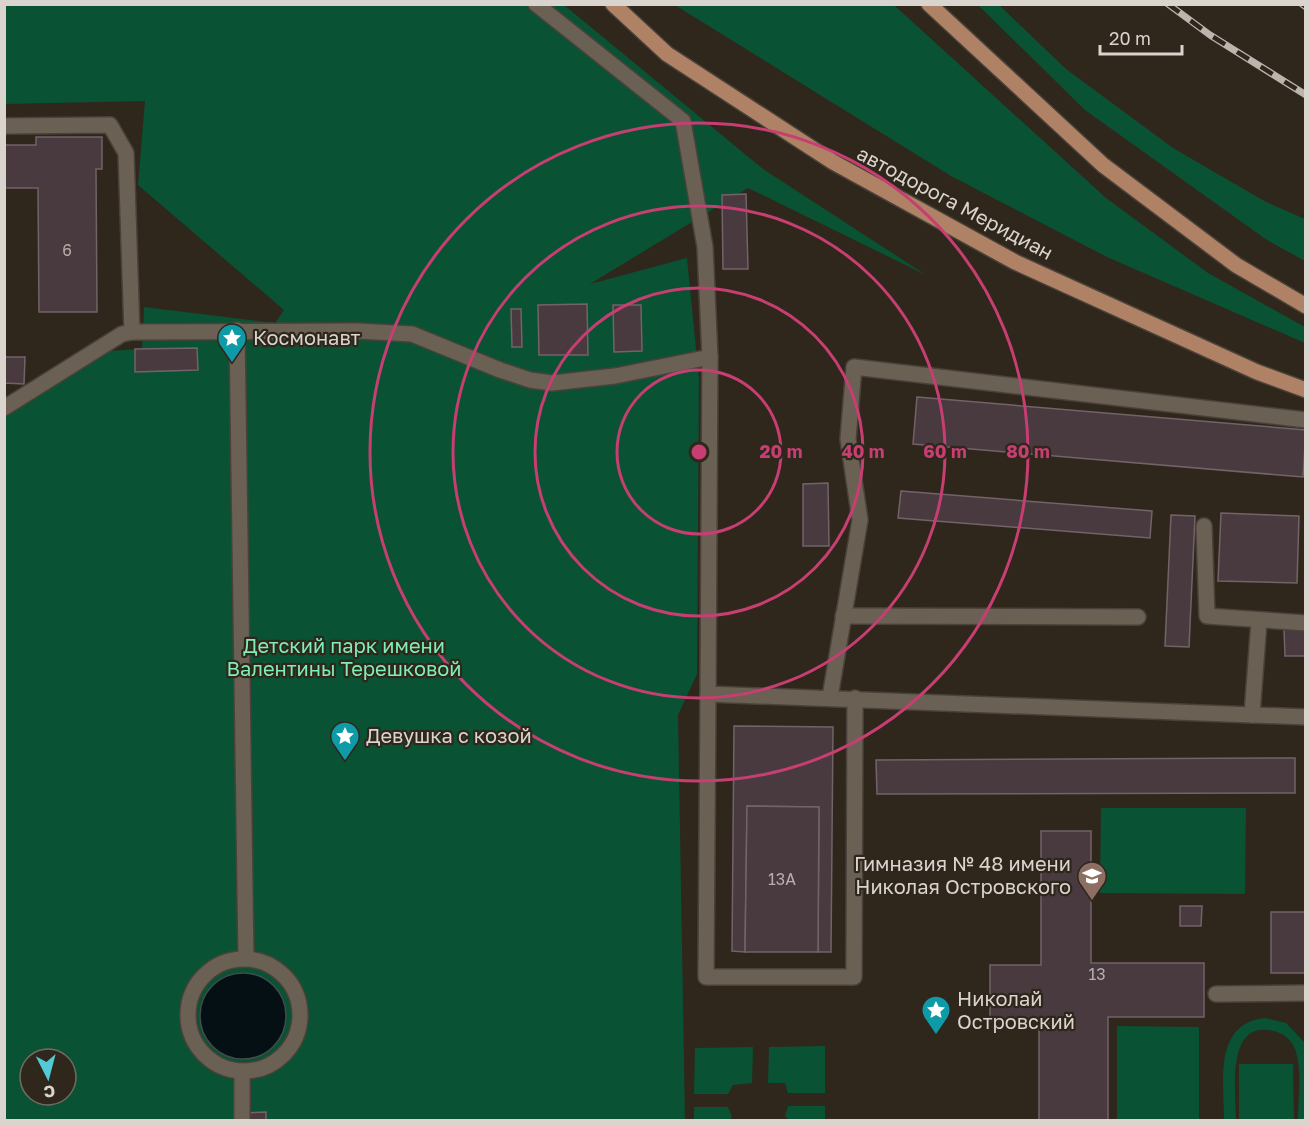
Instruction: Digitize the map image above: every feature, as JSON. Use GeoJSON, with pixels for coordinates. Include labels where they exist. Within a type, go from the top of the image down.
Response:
{"type":"FeatureCollection","features":[{"type":"Feature","properties":{"kind":"main road","name":"автодорога Меридиан"},"geometry":{"type":"LineString","coordinates":[[613,4],[667,54],[833,162],[1015,262],[1257,372],[1305,390]]}},
{"type":"Feature","properties":{"kind":"main road"},"geometry":{"type":"LineString","coordinates":[[929,4],[1103,165],[1236,265],[1305,306]]}},
{"type":"Feature","properties":{"kind":"street"},"geometry":{"type":"LineString","coordinates":[[536,4],[683,121],[705,247],[710,357],[705,977],[854,977],[855,698]]}},
{"type":"Feature","properties":{"kind":"street"},"geometry":{"type":"LineString","coordinates":[[4,126],[110,125],[126,153],[132,332]]}},
{"type":"Feature","properties":{"kind":"street"},"geometry":{"type":"LineString","coordinates":[[4,408],[122,334],[132,332],[237,330],[412,334],[510,374],[530,380],[552,382],[615,376],[710,357]]}},
{"type":"Feature","properties":{"kind":"street"},"geometry":{"type":"LineString","coordinates":[[237,330],[246,959]]}},
{"type":"Feature","properties":{"kind":"street"},"geometry":{"type":"LineString","coordinates":[[830,697],[860,520],[848,439],[854,368],[1305,420]]}},
{"type":"Feature","properties":{"kind":"street"},"geometry":{"type":"LineString","coordinates":[[1204,525],[1207,616],[1305,623]]}},
{"type":"Feature","properties":{"kind":"street"},"geometry":{"type":"LineString","coordinates":[[843,616],[1138,617]]}},
{"type":"Feature","properties":{"kind":"street"},"geometry":{"type":"LineString","coordinates":[[1252,715],[1259,621]]}},
{"type":"Feature","properties":{"kind":"street"},"geometry":{"type":"LineString","coordinates":[[708,694],[1305,717]]}},
{"type":"Feature","properties":{"kind":"street"},"geometry":{"type":"LineString","coordinates":[[246,959],[263,962],[279,971],[291,984],[298,1000],[300,1017],[297,1034],[288,1049],[276,1062],[260,1069],[242,1071],[225,1068],[210,1059],[197,1047],[190,1031],[188,1013],[191,996],[200,981],[212,969],[228,961],[246,959]]}},
{"type":"Feature","properties":{"kind":"street"},"geometry":{"type":"LineString","coordinates":[[1216,994],[1305,993]]}},
{"type":"Feature","properties":{"kind":"street"},"geometry":{"type":"LineString","coordinates":[[242,1071],[242,1120]]}},
{"type":"Feature","properties":{"kind":"green space","name":"Детский парк имени Валентины Терешковой"},"geometry":{"type":"Polygon","coordinates":[[[4,5],[564,5],[763,169],[926,275],[748,188],[590,284],[687,258],[699,379],[697,674],[678,715],[685,1120],[5,1120],[5,417],[108,351],[142,349],[144,307],[275,323],[284,310],[138,185],[145,101],[5,104],[4,5]]]}},
{"type":"Feature","properties":{"kind":"green space"},"geometry":{"type":"Polygon","coordinates":[[[675,5],[894,5],[1106,198],[1208,273],[1305,327],[1305,343],[1107,257],[951,176],[675,5]]]}},
{"type":"Feature","properties":{"kind":"green space"},"geometry":{"type":"Polygon","coordinates":[[[978,5],[999,5],[1066,69],[1173,148],[1266,202],[1305,219],[1305,261],[1267,240],[1085,110],[978,5]]]}},
{"type":"Feature","properties":{"kind":"green space"},"geometry":{"type":"Polygon","coordinates":[[[1101,808],[1246,808],[1245,894],[1100,893],[1101,808]]]}},
{"type":"Feature","properties":{"kind":"green space"},"geometry":{"type":"Polygon","coordinates":[[[1265,1018],[1286,1023],[1304,1042],[1305,1120],[1298,1120],[1299,1068],[1293,1044],[1277,1032],[1258,1030],[1247,1036],[1240,1047],[1236,1061],[1236,1120],[1224,1120],[1223,1073],[1229,1043],[1237,1031],[1248,1022],[1265,1018]]]}},
{"type":"Feature","properties":{"kind":"green space"},"geometry":{"type":"Polygon","coordinates":[[[1117,1026],[1199,1027],[1199,1120],[1117,1120],[1117,1026]]]}},
{"type":"Feature","properties":{"kind":"green space"},"geometry":{"type":"Polygon","coordinates":[[[825,1046],[825,1093],[788,1093],[785,1083],[768,1083],[769,1047],[825,1046]]]}},
{"type":"Feature","properties":{"kind":"green space"},"geometry":{"type":"Polygon","coordinates":[[[753,1047],[752,1083],[733,1085],[728,1094],[694,1094],[695,1048],[753,1047]]]}},
{"type":"Feature","properties":{"kind":"green space"},"geometry":{"type":"Polygon","coordinates":[[[1239,1064],[1293,1064],[1294,1120],[1239,1120],[1239,1064]]]}},
{"type":"Feature","properties":{"kind":"green space"},"geometry":{"type":"Polygon","coordinates":[[[788,1106],[825,1106],[825,1120],[789,1120],[785,1116],[788,1106]]]}},
{"type":"Feature","properties":{"kind":"green space"},"geometry":{"type":"Polygon","coordinates":[[[694,1107],[728,1107],[732,1117],[729,1120],[694,1120],[694,1107]]]}},
{"type":"Feature","properties":{"kind":"shaded area"},"geometry":{"type":"Polygon","coordinates":[[[243,973],[260,976],[274,985],[283,999],[286,1016],[283,1033],[274,1047],[260,1056],[243,1059],[226,1056],[212,1047],[203,1033],[200,1016],[203,999],[212,985],[226,976],[243,973]]]}},
{"type":"Feature","properties":{"kind":"building"},"geometry":{"type":"Polygon","coordinates":[[[36,137],[102,137],[102,169],[96,169],[97,312],[39,312],[38,188],[4,188],[4,145],[36,145],[36,137]]]}},
{"type":"Feature","properties":{"kind":"building"},"geometry":{"type":"Polygon","coordinates":[[[746,194],[748,269],[723,269],[722,195],[746,194]]]}},
{"type":"Feature","properties":{"kind":"building"},"geometry":{"type":"Polygon","coordinates":[[[587,304],[588,355],[539,355],[538,305],[587,304]]]}},
{"type":"Feature","properties":{"kind":"building"},"geometry":{"type":"Polygon","coordinates":[[[613,305],[641,305],[642,351],[614,352],[613,305]]]}},
{"type":"Feature","properties":{"kind":"building"},"geometry":{"type":"Polygon","coordinates":[[[511,309],[521,309],[522,347],[512,347],[511,309]]]}},
{"type":"Feature","properties":{"kind":"building"},"geometry":{"type":"Polygon","coordinates":[[[197,348],[198,370],[135,372],[135,349],[197,348]]]}},
{"type":"Feature","properties":{"kind":"building"},"geometry":{"type":"Polygon","coordinates":[[[4,357],[25,357],[24,384],[4,383],[4,357]]]}},
{"type":"Feature","properties":{"kind":"building"},"geometry":{"type":"Polygon","coordinates":[[[917,397],[1306,430],[1303,477],[913,444],[917,397]]]}},
{"type":"Feature","properties":{"kind":"building"},"geometry":{"type":"Polygon","coordinates":[[[828,483],[829,546],[803,546],[803,484],[828,483]]]}},
{"type":"Feature","properties":{"kind":"building"},"geometry":{"type":"Polygon","coordinates":[[[901,491],[1152,511],[1150,538],[898,518],[901,491]]]}},
{"type":"Feature","properties":{"kind":"building"},"geometry":{"type":"Polygon","coordinates":[[[1221,513],[1299,516],[1297,583],[1218,581],[1221,513]]]}},
{"type":"Feature","properties":{"kind":"building"},"geometry":{"type":"Polygon","coordinates":[[[1171,515],[1195,516],[1189,647],[1165,646],[1171,515]]]}},
{"type":"Feature","properties":{"kind":"building"},"geometry":{"type":"Polygon","coordinates":[[[1284,629],[1306,629],[1306,656],[1285,656],[1284,629]]]}},
{"type":"Feature","properties":{"kind":"building"},"geometry":{"type":"Polygon","coordinates":[[[734,726],[833,727],[831,952],[818,952],[819,807],[747,806],[745,952],[732,951],[734,726]]]}},
{"type":"Feature","properties":{"kind":"building"},"geometry":{"type":"Polygon","coordinates":[[[1295,758],[1295,793],[877,794],[876,760],[1295,758]]]}},
{"type":"Feature","properties":{"kind":"building"},"geometry":{"type":"Polygon","coordinates":[[[747,806],[819,807],[818,952],[745,952],[747,806]]]}},
{"type":"Feature","properties":{"kind":"building"},"geometry":{"type":"Polygon","coordinates":[[[1041,831],[1091,831],[1091,963],[1204,963],[1204,1017],[1108,1017],[1108,1120],[1039,1120],[1039,1021],[990,1021],[990,965],[1041,965],[1041,831]]]}},
{"type":"Feature","properties":{"kind":"building"},"geometry":{"type":"Polygon","coordinates":[[[1180,906],[1202,906],[1201,926],[1180,926],[1180,906]]]}},
{"type":"Feature","properties":{"kind":"building"},"geometry":{"type":"Polygon","coordinates":[[[1271,912],[1306,912],[1306,973],[1271,973],[1271,912]]]}},
{"type":"Feature","properties":{"kind":"building"},"geometry":{"type":"Polygon","coordinates":[[[266,1112],[266,1120],[246,1120],[245,1113],[266,1112]]]}},
{"type":"Feature","properties":{"kind":"railway"},"geometry":{"type":"LineString","coordinates":[[1168,4],[1210,35],[1306,95]]}},
{"type":"Feature","properties":{"kind":"railway"},"geometry":{"type":"LineString","coordinates":[[1302,4],[1306,7]]}},
{"type":"Feature","properties":{"kind":"place","name":"Космонавт"},"geometry":{"type":"Point","coordinates":[232,364]}},
{"type":"Feature","properties":{"kind":"place","name":"Девушка с козой"},"geometry":{"type":"Point","coordinates":[345,762]}},
{"type":"Feature","properties":{"kind":"place","name":"Гимназия № 48 имени Николая Островского"},"geometry":{"type":"Point","coordinates":[1092,902]}},
{"type":"Feature","properties":{"kind":"place","name":"Николай Островский"},"geometry":{"type":"Point","coordinates":[936,1036]}}]}
